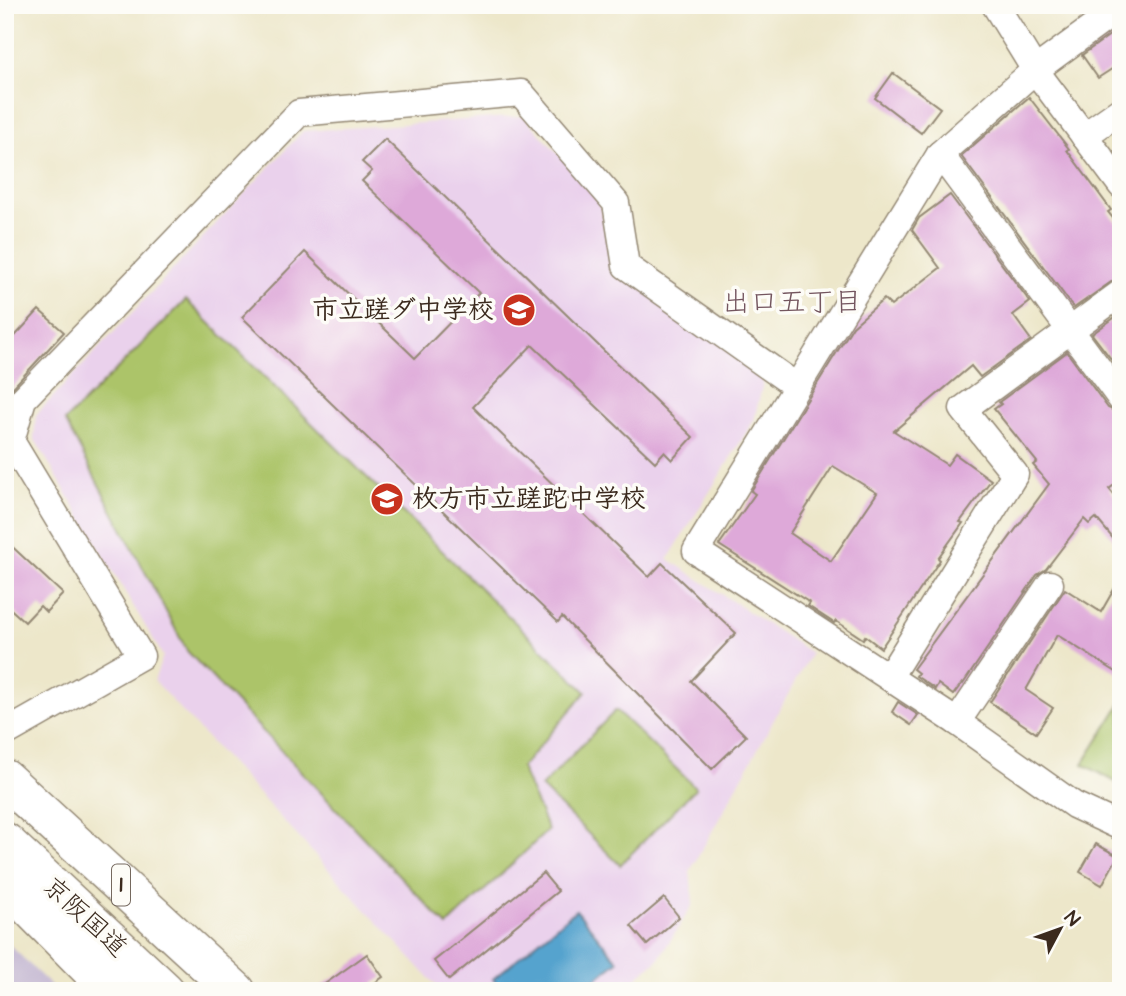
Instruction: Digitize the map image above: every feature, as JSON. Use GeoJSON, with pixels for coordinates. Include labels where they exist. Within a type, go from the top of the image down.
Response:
{"type":"FeatureCollection","features":[{"type":"Feature","properties":{"kind":"highway","name":"京阪国道"},"geometry":{"type":"LineString","coordinates":[[5,779],[236,991]]}},
{"type":"Feature","properties":{"kind":"highway","name":"京阪国道"},"geometry":{"type":"LineString","coordinates":[[5,842],[165,991]]}},
{"type":"Feature","properties":{"kind":"highway"},"geometry":{"type":"LineString","coordinates":[[5,883],[112,991]]}},
{"type":"Feature","properties":{"kind":"street"},"geometry":{"type":"LineString","coordinates":[[995,5],[1035,70],[1121,185]]}},
{"type":"Feature","properties":{"kind":"street"},"geometry":{"type":"LineString","coordinates":[[1121,7],[1035,70],[940,154],[696,551],[957,722],[1074,805],[1121,827]]}},
{"type":"Feature","properties":{"kind":"street"},"geometry":{"type":"LineString","coordinates":[[7,740],[141,656],[8,438],[23,399],[299,113],[520,93],[616,203],[626,266],[796,387]]}},
{"type":"Feature","properties":{"kind":"street"},"geometry":{"type":"LineString","coordinates":[[1084,136],[1121,110]]}},
{"type":"Feature","properties":{"kind":"street"},"geometry":{"type":"LineString","coordinates":[[940,154],[1121,399]]}},
{"type":"Feature","properties":{"kind":"street"},"geometry":{"type":"LineString","coordinates":[[889,677],[1015,474],[962,410],[1121,293]]}},
{"type":"Feature","properties":{"kind":"street"},"geometry":{"type":"LineString","coordinates":[[957,722],[1050,584]]}},
{"type":"Feature","properties":{"kind":"shaded area","name":"枚方市立蹉跎中学校"},"geometry":{"type":"Polygon","coordinates":[[[524,116],[597,197],[618,264],[759,367],[763,383],[754,420],[668,559],[811,653],[690,871],[693,904],[658,960],[621,991],[441,991],[154,681],[163,656],[34,438],[36,415],[303,131],[524,116]]]}},
{"type":"Feature","properties":{"kind":"shaded area"},"geometry":{"type":"Polygon","coordinates":[[[5,940],[37,972],[57,991],[5,991],[5,940]]]}},
{"type":"Feature","properties":{"kind":"green space"},"geometry":{"type":"Polygon","coordinates":[[[186,300],[586,692],[521,768],[548,830],[447,926],[187,651],[65,421],[186,300]]]}},
{"type":"Feature","properties":{"kind":"green space"},"geometry":{"type":"Polygon","coordinates":[[[1121,704],[1121,785],[1083,764],[1121,704]]]}},
{"type":"Feature","properties":{"kind":"green space"},"geometry":{"type":"Polygon","coordinates":[[[616,710],[696,788],[620,865],[541,787],[616,710]]]}},
{"type":"Feature","properties":{"kind":"water"},"geometry":{"type":"Polygon","coordinates":[[[576,910],[618,961],[581,991],[502,991],[493,979],[576,910]]]}},
{"type":"Feature","properties":{"kind":"building"},"geometry":{"type":"Polygon","coordinates":[[[1121,27],[1121,63],[1098,78],[1082,55],[1121,27]]]}},
{"type":"Feature","properties":{"kind":"building"},"geometry":{"type":"Polygon","coordinates":[[[893,73],[940,108],[921,133],[875,98],[893,73]]]}},
{"type":"Feature","properties":{"kind":"building"},"geometry":{"type":"Polygon","coordinates":[[[1029,97],[1069,149],[1067,150],[1121,228],[1121,275],[1074,308],[961,156],[1029,97]]]}},
{"type":"Feature","properties":{"kind":"building"},"geometry":{"type":"Polygon","coordinates":[[[385,139],[693,437],[672,460],[664,452],[655,462],[532,345],[473,407],[649,577],[662,563],[736,633],[691,681],[746,736],[712,769],[562,617],[558,622],[242,317],[305,252],[415,358],[479,293],[362,181],[372,171],[362,162],[385,139]]]}},
{"type":"Feature","properties":{"kind":"building"},"geometry":{"type":"Polygon","coordinates":[[[950,195],[1030,302],[1013,315],[1031,340],[980,377],[971,366],[894,431],[947,465],[955,454],[991,480],[960,522],[963,523],[938,558],[940,560],[881,648],[865,636],[863,639],[836,621],[834,623],[808,606],[810,603],[719,545],[755,494],[751,491],[853,326],[884,299],[891,306],[940,268],[912,230],[919,218],[950,195]],[[833,466],[790,533],[831,561],[877,493],[833,466]]]}},
{"type":"Feature","properties":{"kind":"building"},"geometry":{"type":"Polygon","coordinates":[[[39,310],[64,332],[5,396],[5,347],[39,310]]]}},
{"type":"Feature","properties":{"kind":"building"},"geometry":{"type":"Polygon","coordinates":[[[1121,313],[1121,372],[1092,334],[1121,313]]]}},
{"type":"Feature","properties":{"kind":"building"},"geometry":{"type":"Polygon","coordinates":[[[1067,352],[1108,408],[1121,414],[1121,480],[1109,489],[1121,503],[1121,548],[1096,518],[1089,524],[1084,519],[1046,569],[1037,575],[963,684],[953,695],[938,684],[935,689],[916,676],[918,673],[913,669],[1049,484],[1033,465],[1037,462],[994,409],[1001,404],[999,402],[1067,352]]]}},
{"type":"Feature","properties":{"kind":"building"},"geometry":{"type":"Polygon","coordinates":[[[5,540],[63,594],[46,612],[40,606],[25,622],[5,604],[5,540]]]}},
{"type":"Feature","properties":{"kind":"building"},"geometry":{"type":"Polygon","coordinates":[[[1121,577],[1121,675],[1057,635],[1026,690],[1053,708],[1036,733],[990,702],[1065,589],[1101,612],[1121,577]]]}},
{"type":"Feature","properties":{"kind":"building"},"geometry":{"type":"Polygon","coordinates":[[[898,702],[918,715],[911,725],[892,712],[898,702]]]}},
{"type":"Feature","properties":{"kind":"building"},"geometry":{"type":"Polygon","coordinates":[[[1096,844],[1118,856],[1102,885],[1080,872],[1096,844]]]}},
{"type":"Feature","properties":{"kind":"building"},"geometry":{"type":"Polygon","coordinates":[[[543,873],[558,891],[449,980],[434,961],[543,873]]]}},
{"type":"Feature","properties":{"kind":"building"},"geometry":{"type":"Polygon","coordinates":[[[664,898],[679,917],[647,945],[631,926],[664,898]]]}},
{"type":"Feature","properties":{"kind":"building"},"geometry":{"type":"Polygon","coordinates":[[[367,954],[383,977],[363,991],[315,991],[367,954]]]}},
{"type":"Feature","properties":{"kind":"place","name":"市立蹉ダ中学校"},"geometry":{"type":"Point","coordinates":[519,310]}},
{"type":"Feature","properties":{"kind":"place","name":"枚方市立蹉跎中学校"},"geometry":{"type":"Point","coordinates":[387,499]}},
{"type":"Feature","properties":{"kind":"district","name":"出口五丁目"},"geometry":{"type":"Point","coordinates":[792,302]}}]}
